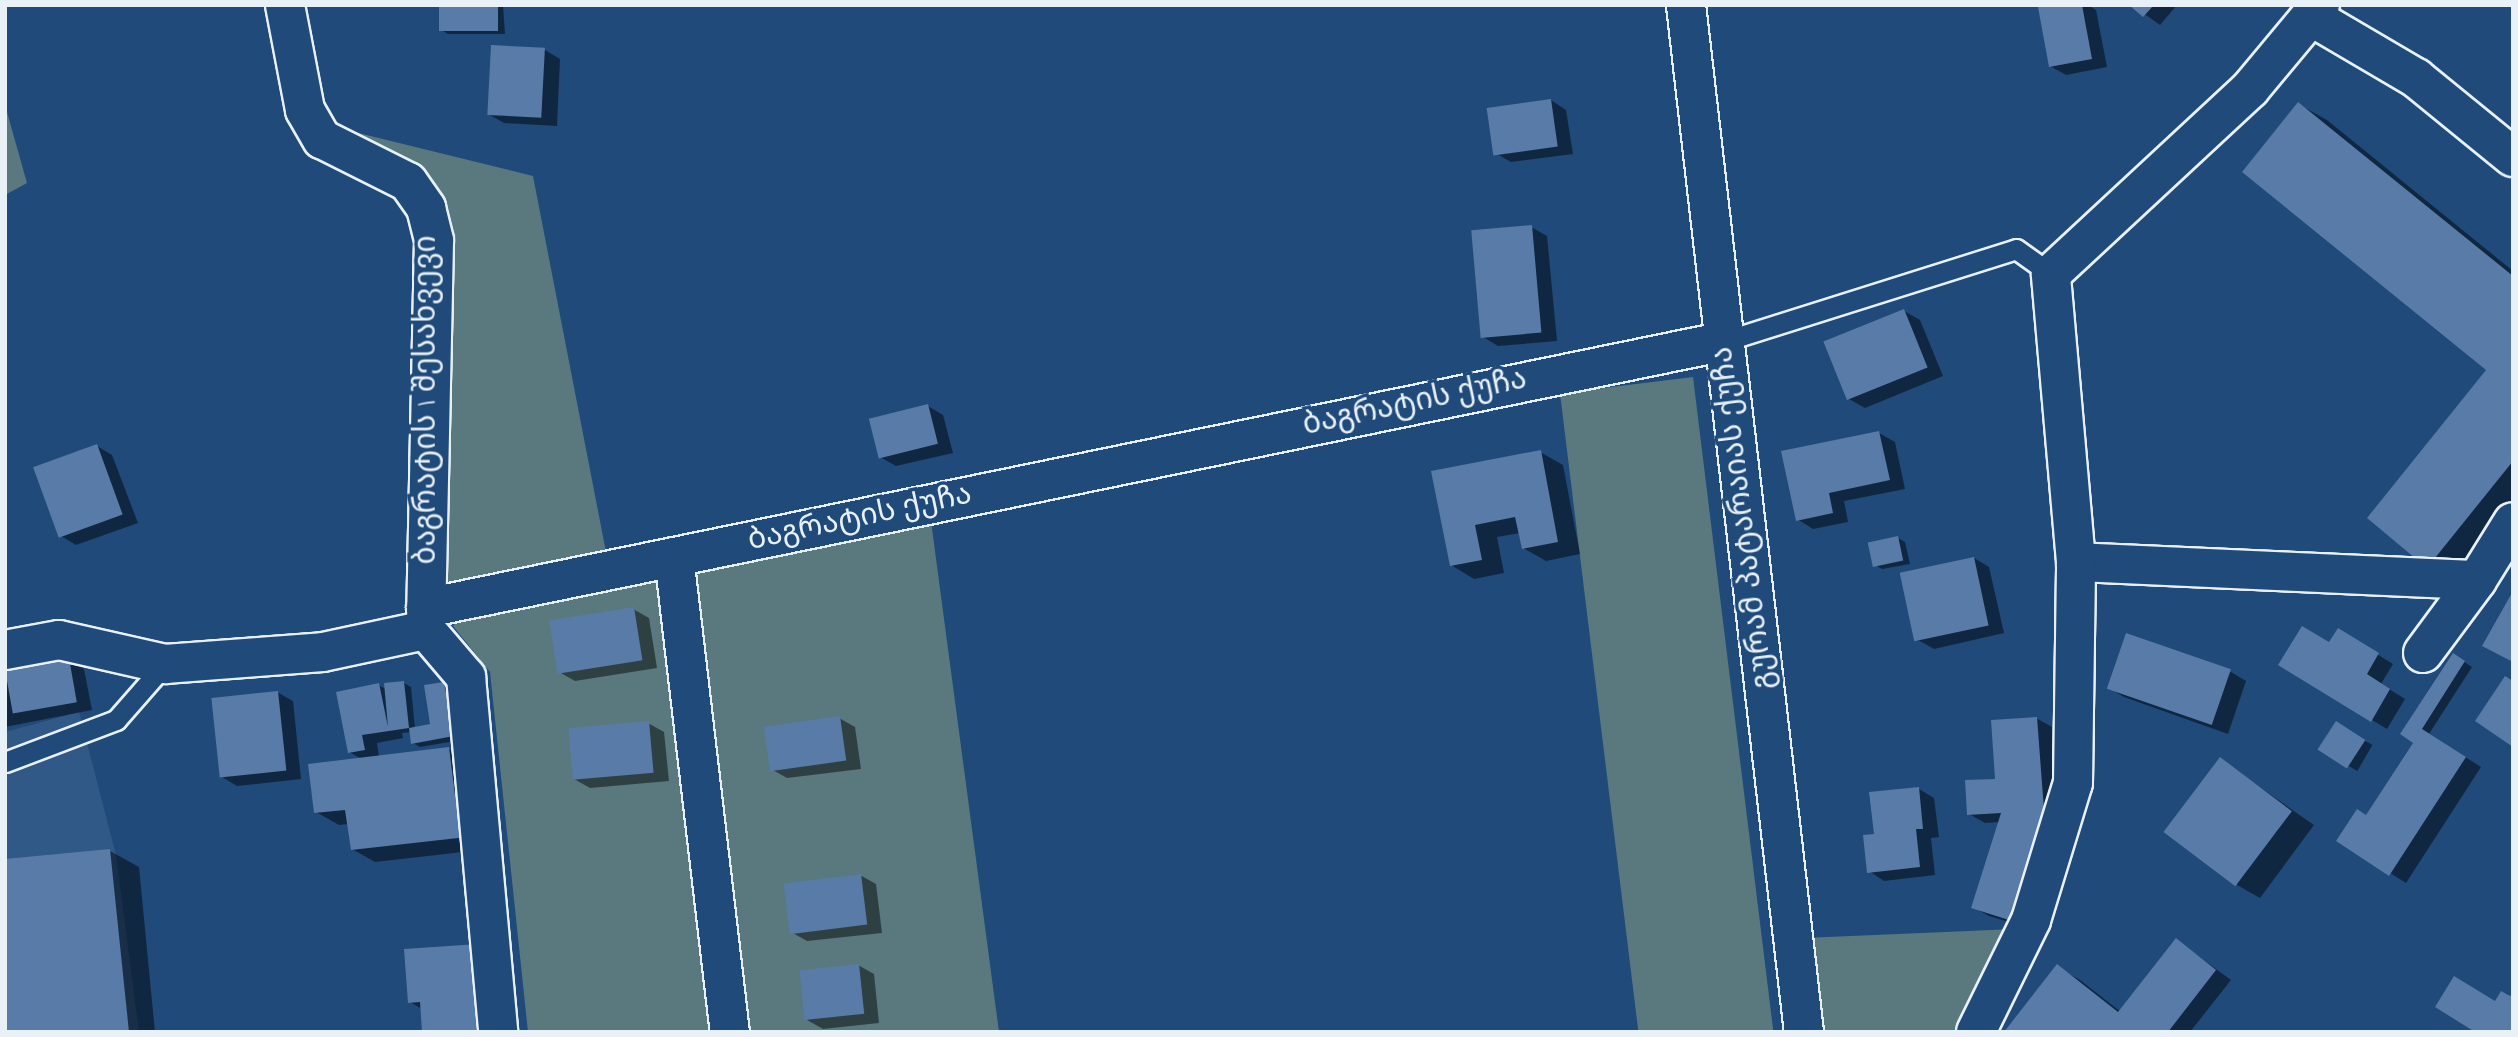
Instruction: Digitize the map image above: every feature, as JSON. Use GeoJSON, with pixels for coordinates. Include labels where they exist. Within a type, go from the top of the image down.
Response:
{"type":"FeatureCollection","features":[{"type":"Feature","properties":{"kind":"street","name":"ბაგრატის I შესახვევი"},"geometry":{"type":"LineString","coordinates":[[285,5],[305,110],[322,139],[408,182],[426,208],[434,241],[426,619]]}},
{"type":"Feature","properties":{"kind":"street","name":"გურამ პატარაიას ქუჩა"},"geometry":{"type":"LineString","coordinates":[[1686,5],[1804,1032]]}},
{"type":"Feature","properties":{"kind":"street"},"geometry":{"type":"LineString","coordinates":[[1976,1032],[2031,920],[2073,783],[2076,562],[2051,274],[2250,89],[2316,11],[2416,78],[2513,157]]}},
{"type":"Feature","properties":{"kind":"street","name":"ბაგრატის ქუჩა"},"geometry":{"type":"LineString","coordinates":[[5,650],[59,640],[165,664],[323,652],[426,619],[674,557],[1725,341]]}},
{"type":"Feature","properties":{"kind":"street"},"geometry":{"type":"LineString","coordinates":[[2423,653],[2477,580],[2513,522]]}},
{"type":"Feature","properties":{"kind":"street"},"geometry":{"type":"LineString","coordinates":[[674,557],[730,1032]]}},
{"type":"Feature","properties":{"kind":"street"},"geometry":{"type":"LineString","coordinates":[[2076,562],[2477,580]]}},
{"type":"Feature","properties":{"kind":"street"},"geometry":{"type":"LineString","coordinates":[[426,619],[466,677],[498,1032]]}},
{"type":"Feature","properties":{"kind":"lane"},"geometry":{"type":"LineString","coordinates":[[1725,341],[2016,249],[2051,274]]}},
{"type":"Feature","properties":{"kind":"lane"},"geometry":{"type":"LineString","coordinates":[[5,762],[116,720],[165,664]]}},
{"type":"Feature","properties":{"kind":"shaded area"},"geometry":{"type":"Polygon","coordinates":[[[79,712],[116,855],[139,1032],[5,1032],[5,732],[79,712]]]}},
{"type":"Feature","properties":{"kind":"green space"},"geometry":{"type":"Polygon","coordinates":[[[5,105],[27,183],[5,195],[5,105]]]}},
{"type":"Feature","properties":{"kind":"green space"},"geometry":{"type":"Polygon","coordinates":[[[334,127],[533,176],[606,552],[440,585],[447,241],[334,127]]]}},
{"type":"Feature","properties":{"kind":"green space"},"geometry":{"type":"Polygon","coordinates":[[[1693,377],[1773,1032],[1638,1032],[1560,393],[1693,377]]]}},
{"type":"Feature","properties":{"kind":"green space"},"geometry":{"type":"Polygon","coordinates":[[[931,521],[999,1032],[528,1032],[490,672],[453,626],[461,613],[931,521]]]}},
{"type":"Feature","properties":{"kind":"green space"},"geometry":{"type":"Polygon","coordinates":[[[2015,929],[1961,1032],[1816,1032],[1804,938],[2015,929]]]}},
{"type":"Feature","properties":{"kind":"building"},"geometry":{"type":"Polygon","coordinates":[[[439,5],[498,5],[498,31],[439,31],[439,5]]]}},
{"type":"Feature","properties":{"kind":"building"},"geometry":{"type":"Polygon","coordinates":[[[2082,5],[2092,59],[2049,67],[2038,7],[2082,5]]]}},
{"type":"Feature","properties":{"kind":"building"},"geometry":{"type":"Polygon","coordinates":[[[2129,5],[2154,5],[2143,17],[2129,5]]]}},
{"type":"Feature","properties":{"kind":"building"},"geometry":{"type":"Polygon","coordinates":[[[491,45],[545,48],[541,118],[487,115],[491,45]]]}},
{"type":"Feature","properties":{"kind":"building"},"geometry":{"type":"Polygon","coordinates":[[[1551,99],[1558,147],[1493,156],[1487,108],[1551,99]]]}},
{"type":"Feature","properties":{"kind":"building"},"geometry":{"type":"Polygon","coordinates":[[[2298,102],[2513,276],[2513,461],[2427,568],[2367,518],[2486,370],[2242,172],[2298,102]]]}},
{"type":"Feature","properties":{"kind":"building"},"geometry":{"type":"Polygon","coordinates":[[[1532,225],[1541,333],[1481,338],[1471,230],[1532,225]]]}},
{"type":"Feature","properties":{"kind":"building"},"geometry":{"type":"Polygon","coordinates":[[[1904,309],[1928,367],[1847,400],[1823,342],[1904,309]]]}},
{"type":"Feature","properties":{"kind":"building"},"geometry":{"type":"Polygon","coordinates":[[[928,404],[938,444],[879,459],[869,419],[928,404]]]}},
{"type":"Feature","properties":{"kind":"building"},"geometry":{"type":"Polygon","coordinates":[[[1879,431],[1890,480],[1829,493],[1833,513],[1796,521],[1781,451],[1879,431]]]}},
{"type":"Feature","properties":{"kind":"building"},"geometry":{"type":"Polygon","coordinates":[[[97,444],[123,514],[59,538],[33,467],[97,444]]]}},
{"type":"Feature","properties":{"kind":"building"},"geometry":{"type":"Polygon","coordinates":[[[1541,450],[1558,542],[1522,549],[1515,517],[1475,525],[1482,560],[1450,566],[1431,471],[1541,450]]]}},
{"type":"Feature","properties":{"kind":"building"},"geometry":{"type":"Polygon","coordinates":[[[1898,536],[1903,560],[1873,567],[1868,542],[1898,536]]]}},
{"type":"Feature","properties":{"kind":"building"},"geometry":{"type":"Polygon","coordinates":[[[1974,557],[1989,625],[1914,641],[1900,573],[1974,557]]]}},
{"type":"Feature","properties":{"kind":"building"},"geometry":{"type":"Polygon","coordinates":[[[2513,591],[2513,662],[2482,646],[2513,591]]]}},
{"type":"Feature","properties":{"kind":"building"},"geometry":{"type":"Polygon","coordinates":[[[634,607],[642,660],[558,674],[549,620],[634,607]]]}},
{"type":"Feature","properties":{"kind":"building"},"geometry":{"type":"Polygon","coordinates":[[[2302,626],[2329,642],[2338,628],[2379,653],[2367,674],[2390,689],[2371,722],[2278,665],[2302,626]]]}},
{"type":"Feature","properties":{"kind":"building"},"geometry":{"type":"Polygon","coordinates":[[[2126,633],[2231,669],[2212,725],[2107,689],[2126,633]]]}},
{"type":"Feature","properties":{"kind":"building"},"geometry":{"type":"Polygon","coordinates":[[[2453,653],[2465,661],[2422,729],[2466,757],[2389,876],[2336,841],[2357,809],[2366,815],[2413,743],[2400,734],[2453,653]]]}},
{"type":"Feature","properties":{"kind":"building"},"geometry":{"type":"Polygon","coordinates":[[[69,658],[77,702],[13,714],[5,669],[69,658]]]}},
{"type":"Feature","properties":{"kind":"building"},"geometry":{"type":"Polygon","coordinates":[[[2505,676],[2513,681],[2513,747],[2475,721],[2505,676]]]}},
{"type":"Feature","properties":{"kind":"building"},"geometry":{"type":"Polygon","coordinates":[[[404,681],[409,728],[362,735],[365,750],[348,753],[336,692],[379,683],[388,727],[384,683],[404,681]]]}},
{"type":"Feature","properties":{"kind":"building"},"geometry":{"type":"Polygon","coordinates":[[[444,682],[454,736],[411,744],[409,728],[430,724],[424,685],[444,682]]]}},
{"type":"Feature","properties":{"kind":"building"},"geometry":{"type":"Polygon","coordinates":[[[278,691],[286,771],[220,778],[211,698],[278,691]]]}},
{"type":"Feature","properties":{"kind":"building"},"geometry":{"type":"Polygon","coordinates":[[[840,716],[846,761],[770,771],[764,727],[840,716]]]}},
{"type":"Feature","properties":{"kind":"building"},"geometry":{"type":"Polygon","coordinates":[[[2037,717],[2044,810],[2009,920],[1971,908],[2001,813],[1967,815],[1965,780],[1995,779],[1991,720],[2037,717]]]}},
{"type":"Feature","properties":{"kind":"building"},"geometry":{"type":"Polygon","coordinates":[[[649,721],[654,773],[573,780],[568,728],[649,721]]]}},
{"type":"Feature","properties":{"kind":"building"},"geometry":{"type":"Polygon","coordinates":[[[2336,721],[2365,740],[2347,769],[2317,750],[2336,721]]]}},
{"type":"Feature","properties":{"kind":"building"},"geometry":{"type":"Polygon","coordinates":[[[449,747],[455,795],[461,794],[467,837],[351,850],[345,810],[314,813],[308,764],[449,747]]]}},
{"type":"Feature","properties":{"kind":"building"},"geometry":{"type":"Polygon","coordinates":[[[2220,757],[2292,811],[2235,886],[2163,832],[2220,757]]]}},
{"type":"Feature","properties":{"kind":"building"},"geometry":{"type":"Polygon","coordinates":[[[1919,787],[1923,829],[1916,829],[1920,867],[1867,873],[1863,835],[1874,834],[1869,792],[1919,787]]]}},
{"type":"Feature","properties":{"kind":"building"},"geometry":{"type":"Polygon","coordinates":[[[110,849],[129,1032],[5,1032],[5,859],[110,849]]]}},
{"type":"Feature","properties":{"kind":"building"},"geometry":{"type":"Polygon","coordinates":[[[861,874],[867,925],[790,934],[784,884],[861,874]]]}},
{"type":"Feature","properties":{"kind":"building"},"geometry":{"type":"Polygon","coordinates":[[[2176,938],[2216,970],[2168,1032],[2004,1032],[2057,964],[2118,1012],[2176,938]]]}},
{"type":"Feature","properties":{"kind":"building"},"geometry":{"type":"Polygon","coordinates":[[[478,944],[484,1030],[422,1032],[420,1002],[408,1003],[404,949],[478,944]]]}},
{"type":"Feature","properties":{"kind":"building"},"geometry":{"type":"Polygon","coordinates":[[[859,964],[864,1014],[805,1020],[799,970],[859,964]]]}},
{"type":"Feature","properties":{"kind":"building"},"geometry":{"type":"Polygon","coordinates":[[[2454,976],[2495,1001],[2501,991],[2510,996],[2513,992],[2513,1032],[2475,1032],[2435,1007],[2454,976]]]}}]}
